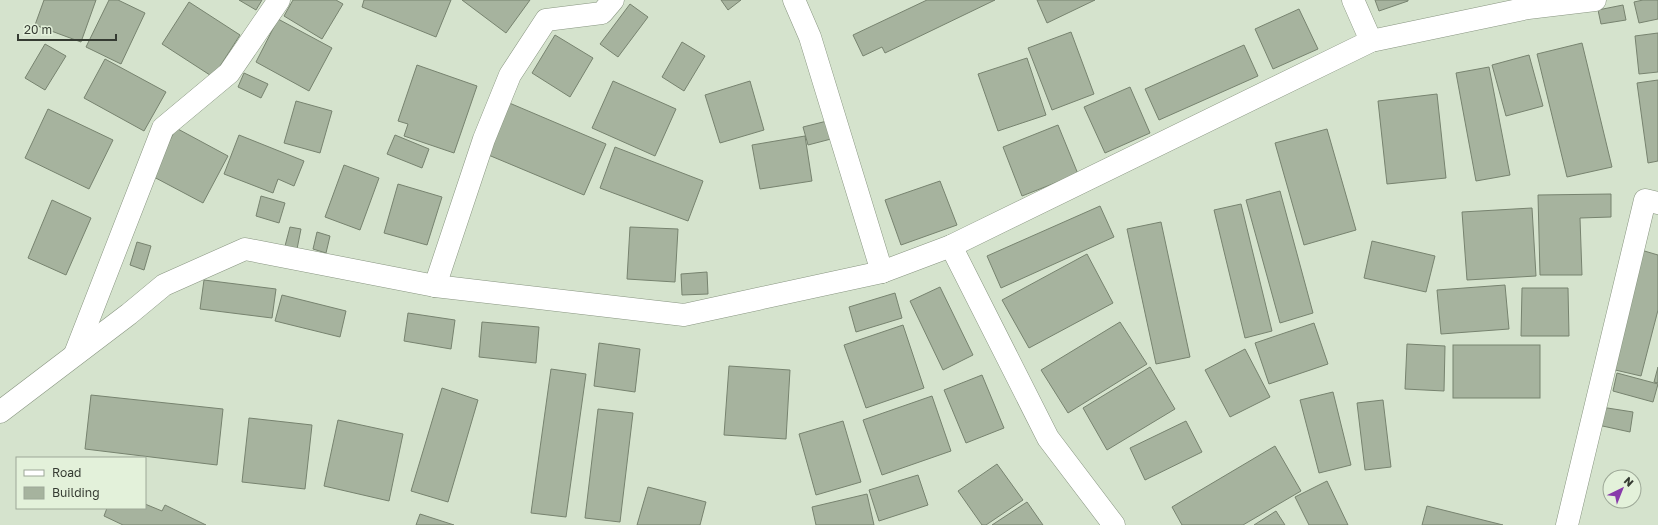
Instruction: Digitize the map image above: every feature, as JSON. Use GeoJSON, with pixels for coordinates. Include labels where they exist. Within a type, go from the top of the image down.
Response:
{"type":"FeatureCollection","features":[{"type":"Feature","properties":{"kind":"street"},"geometry":{"type":"LineString","coordinates":[[75,354],[163,128],[229,73],[279,0]]}},
{"type":"Feature","properties":{"kind":"street"},"geometry":{"type":"LineString","coordinates":[[435,286],[484,139],[510,75],[546,20],[602,13],[613,0]]}},
{"type":"Feature","properties":{"kind":"street"},"geometry":{"type":"LineString","coordinates":[[794,0],[810,37],[882,272]]}},
{"type":"Feature","properties":{"kind":"street"},"geometry":{"type":"LineString","coordinates":[[1353,0],[1371,41]]}},
{"type":"Feature","properties":{"kind":"street"},"geometry":{"type":"LineString","coordinates":[[0,412],[129,314],[164,285],[245,249],[435,286],[684,315],[882,272],[951,246],[1371,41],[1528,8],[1595,0]]}},
{"type":"Feature","properties":{"kind":"street"},"geometry":{"type":"LineString","coordinates":[[1567,525],[1645,200],[1658,203]]}},
{"type":"Feature","properties":{"kind":"street"},"geometry":{"type":"LineString","coordinates":[[951,246],[1048,438],[1114,525]]}},
{"type":"Feature","properties":{"kind":"building"},"geometry":{"type":"Polygon","coordinates":[[[44,0],[96,0],[81,42],[35,25],[44,0]]]}},
{"type":"Feature","properties":{"kind":"building"},"geometry":{"type":"Polygon","coordinates":[[[109,0],[118,0],[145,13],[121,64],[86,47],[109,0]]]}},
{"type":"Feature","properties":{"kind":"building"},"geometry":{"type":"Polygon","coordinates":[[[239,0],[262,0],[256,10],[239,0]]]}},
{"type":"Feature","properties":{"kind":"building"},"geometry":{"type":"Polygon","coordinates":[[[293,0],[336,0],[343,4],[322,39],[284,16],[293,0]]]}},
{"type":"Feature","properties":{"kind":"building"},"geometry":{"type":"Polygon","coordinates":[[[364,0],[451,0],[436,37],[362,7],[364,0]]]}},
{"type":"Feature","properties":{"kind":"building"},"geometry":{"type":"Polygon","coordinates":[[[462,0],[530,0],[506,33],[462,0]]]}},
{"type":"Feature","properties":{"kind":"building"},"geometry":{"type":"Polygon","coordinates":[[[721,0],[741,0],[728,10],[721,0]]]}},
{"type":"Feature","properties":{"kind":"building"},"geometry":{"type":"Polygon","coordinates":[[[927,0],[995,0],[885,53],[882,47],[863,56],[853,35],[927,0]]]}},
{"type":"Feature","properties":{"kind":"building"},"geometry":{"type":"Polygon","coordinates":[[[1037,0],[1095,0],[1047,23],[1037,0]]]}},
{"type":"Feature","properties":{"kind":"building"},"geometry":{"type":"Polygon","coordinates":[[[1375,0],[1408,0],[1408,1],[1379,11],[1375,0]]]}},
{"type":"Feature","properties":{"kind":"building"},"geometry":{"type":"Polygon","coordinates":[[[1643,0],[1658,0],[1658,19],[1639,23],[1634,2],[1643,0]]]}},
{"type":"Feature","properties":{"kind":"building"},"geometry":{"type":"Polygon","coordinates":[[[189,2],[240,35],[213,77],[162,44],[189,2]]]}},
{"type":"Feature","properties":{"kind":"building"},"geometry":{"type":"Polygon","coordinates":[[[630,4],[648,17],[618,57],[600,44],[630,4]]]}},
{"type":"Feature","properties":{"kind":"building"},"geometry":{"type":"Polygon","coordinates":[[[1623,5],[1626,20],[1601,24],[1598,10],[1623,5]]]}},
{"type":"Feature","properties":{"kind":"building"},"geometry":{"type":"Polygon","coordinates":[[[1299,9],[1318,49],[1273,69],[1255,29],[1299,9]]]}},
{"type":"Feature","properties":{"kind":"building"},"geometry":{"type":"Polygon","coordinates":[[[278,19],[332,48],[309,91],[256,62],[278,19]]]}},
{"type":"Feature","properties":{"kind":"building"},"geometry":{"type":"Polygon","coordinates":[[[1071,32],[1094,94],[1052,110],[1028,48],[1071,32]]]}},
{"type":"Feature","properties":{"kind":"building"},"geometry":{"type":"Polygon","coordinates":[[[1658,33],[1658,72],[1639,74],[1635,36],[1658,33]]]}},
{"type":"Feature","properties":{"kind":"building"},"geometry":{"type":"Polygon","coordinates":[[[555,35],[593,58],[570,97],[532,73],[555,35]]]}},
{"type":"Feature","properties":{"kind":"building"},"geometry":{"type":"Polygon","coordinates":[[[682,42],[705,56],[684,91],[662,77],[682,42]]]}},
{"type":"Feature","properties":{"kind":"building"},"geometry":{"type":"Polygon","coordinates":[[[1582,43],[1612,167],[1567,177],[1537,54],[1582,43]]]}},
{"type":"Feature","properties":{"kind":"building"},"geometry":{"type":"Polygon","coordinates":[[[45,44],[66,56],[45,90],[25,78],[45,44]]]}},
{"type":"Feature","properties":{"kind":"building"},"geometry":{"type":"Polygon","coordinates":[[[1244,45],[1258,76],[1159,120],[1145,89],[1244,45]]]}},
{"type":"Feature","properties":{"kind":"building"},"geometry":{"type":"Polygon","coordinates":[[[1529,55],[1543,106],[1506,116],[1492,65],[1529,55]]]}},
{"type":"Feature","properties":{"kind":"building"},"geometry":{"type":"Polygon","coordinates":[[[1027,58],[1046,115],[998,131],[978,74],[1027,58]]]}},
{"type":"Feature","properties":{"kind":"building"},"geometry":{"type":"Polygon","coordinates":[[[105,59],[166,92],[144,131],[84,98],[105,59]]]}},
{"type":"Feature","properties":{"kind":"building"},"geometry":{"type":"Polygon","coordinates":[[[417,65],[477,86],[454,153],[404,136],[408,124],[398,121],[417,65]]]}},
{"type":"Feature","properties":{"kind":"building"},"geometry":{"type":"Polygon","coordinates":[[[1489,67],[1510,175],[1476,181],[1456,73],[1489,67]]]}},
{"type":"Feature","properties":{"kind":"building"},"geometry":{"type":"Polygon","coordinates":[[[244,73],[268,84],[261,98],[238,87],[244,73]]]}},
{"type":"Feature","properties":{"kind":"building"},"geometry":{"type":"Polygon","coordinates":[[[1658,80],[1658,161],[1648,163],[1637,83],[1658,80]]]}},
{"type":"Feature","properties":{"kind":"building"},"geometry":{"type":"Polygon","coordinates":[[[613,81],[676,109],[655,156],[592,128],[613,81]]]}},
{"type":"Feature","properties":{"kind":"building"},"geometry":{"type":"Polygon","coordinates":[[[750,81],[764,130],[720,143],[705,95],[750,81]]]}},
{"type":"Feature","properties":{"kind":"building"},"geometry":{"type":"Polygon","coordinates":[[[1130,87],[1150,133],[1105,153],[1084,107],[1130,87]]]}},
{"type":"Feature","properties":{"kind":"building"},"geometry":{"type":"Polygon","coordinates":[[[1437,94],[1446,178],[1387,184],[1378,101],[1437,94]]]}},
{"type":"Feature","properties":{"kind":"building"},"geometry":{"type":"Polygon","coordinates":[[[296,101],[332,111],[320,153],[284,143],[296,101]]]}},
{"type":"Feature","properties":{"kind":"building"},"geometry":{"type":"Polygon","coordinates":[[[507,102],[606,144],[584,195],[486,154],[507,102]]]}},
{"type":"Feature","properties":{"kind":"building"},"geometry":{"type":"Polygon","coordinates":[[[48,109],[113,140],[89,189],[25,158],[48,109]]]}},
{"type":"Feature","properties":{"kind":"building"},"geometry":{"type":"Polygon","coordinates":[[[827,121],[831,139],[808,145],[803,127],[827,121]]]}},
{"type":"Feature","properties":{"kind":"building"},"geometry":{"type":"Polygon","coordinates":[[[1058,125],[1078,174],[1022,196],[1003,147],[1058,125]]]}},
{"type":"Feature","properties":{"kind":"building"},"geometry":{"type":"Polygon","coordinates":[[[176,128],[228,156],[203,203],[152,176],[176,128]]]}},
{"type":"Feature","properties":{"kind":"building"},"geometry":{"type":"Polygon","coordinates":[[[1327,129],[1356,230],[1304,245],[1275,143],[1327,129]]]}},
{"type":"Feature","properties":{"kind":"building"},"geometry":{"type":"Polygon","coordinates":[[[239,135],[304,161],[294,186],[278,179],[273,193],[224,174],[239,135]]]}},
{"type":"Feature","properties":{"kind":"building"},"geometry":{"type":"Polygon","coordinates":[[[395,135],[429,149],[422,168],[387,154],[395,135]]]}},
{"type":"Feature","properties":{"kind":"building"},"geometry":{"type":"Polygon","coordinates":[[[805,136],[812,181],[760,189],[752,145],[805,136]]]}},
{"type":"Feature","properties":{"kind":"building"},"geometry":{"type":"Polygon","coordinates":[[[615,147],[703,181],[688,221],[600,188],[615,147]]]}},
{"type":"Feature","properties":{"kind":"building"},"geometry":{"type":"Polygon","coordinates":[[[344,165],[379,178],[360,230],[325,217],[344,165]]]}},
{"type":"Feature","properties":{"kind":"building"},"geometry":{"type":"Polygon","coordinates":[[[940,181],[957,225],[901,245],[885,200],[940,181]]]}},
{"type":"Feature","properties":{"kind":"building"},"geometry":{"type":"Polygon","coordinates":[[[398,184],[442,197],[427,245],[384,233],[398,184]]]}},
{"type":"Feature","properties":{"kind":"building"},"geometry":{"type":"Polygon","coordinates":[[[1280,191],[1313,313],[1280,323],[1246,200],[1280,191]]]}},
{"type":"Feature","properties":{"kind":"building"},"geometry":{"type":"Polygon","coordinates":[[[1611,194],[1611,217],[1580,218],[1582,275],[1540,275],[1538,195],[1611,194]]]}},
{"type":"Feature","properties":{"kind":"building"},"geometry":{"type":"Polygon","coordinates":[[[261,196],[285,203],[279,223],[256,216],[261,196]]]}},
{"type":"Feature","properties":{"kind":"building"},"geometry":{"type":"Polygon","coordinates":[[[52,200],[91,218],[66,275],[28,258],[52,200]]]}},
{"type":"Feature","properties":{"kind":"building"},"geometry":{"type":"Polygon","coordinates":[[[1241,204],[1272,331],[1245,338],[1214,210],[1241,204]]]}},
{"type":"Feature","properties":{"kind":"building"},"geometry":{"type":"Polygon","coordinates":[[[1100,206],[1114,237],[1001,288],[987,256],[1100,206]]]}},
{"type":"Feature","properties":{"kind":"building"},"geometry":{"type":"Polygon","coordinates":[[[1532,208],[1536,276],[1467,280],[1462,212],[1532,208]]]}},
{"type":"Feature","properties":{"kind":"building"},"geometry":{"type":"Polygon","coordinates":[[[1161,222],[1190,357],[1156,364],[1127,229],[1161,222]]]}},
{"type":"Feature","properties":{"kind":"building"},"geometry":{"type":"Polygon","coordinates":[[[290,227],[301,229],[297,249],[285,246],[290,227]]]}},
{"type":"Feature","properties":{"kind":"building"},"geometry":{"type":"Polygon","coordinates":[[[630,227],[678,229],[675,282],[627,279],[630,227]]]}},
{"type":"Feature","properties":{"kind":"building"},"geometry":{"type":"Polygon","coordinates":[[[317,232],[330,236],[326,253],[313,249],[317,232]]]}},
{"type":"Feature","properties":{"kind":"building"},"geometry":{"type":"Polygon","coordinates":[[[1372,241],[1435,256],[1426,292],[1364,278],[1372,241]]]}},
{"type":"Feature","properties":{"kind":"building"},"geometry":{"type":"Polygon","coordinates":[[[137,242],[151,246],[144,270],[130,265],[137,242]]]}},
{"type":"Feature","properties":{"kind":"building"},"geometry":{"type":"Polygon","coordinates":[[[1641,250],[1658,255],[1658,310],[1641,376],[1611,369],[1641,250]]]}},
{"type":"Feature","properties":{"kind":"building"},"geometry":{"type":"Polygon","coordinates":[[[1087,254],[1113,303],[1029,348],[1002,300],[1087,254]]]}},
{"type":"Feature","properties":{"kind":"building"},"geometry":{"type":"Polygon","coordinates":[[[707,272],[708,294],[682,295],[681,274],[707,272]]]}},
{"type":"Feature","properties":{"kind":"building"},"geometry":{"type":"Polygon","coordinates":[[[204,280],[276,289],[272,318],[200,309],[204,280]]]}},
{"type":"Feature","properties":{"kind":"building"},"geometry":{"type":"Polygon","coordinates":[[[1505,285],[1509,329],[1441,334],[1437,290],[1505,285]]]}},
{"type":"Feature","properties":{"kind":"building"},"geometry":{"type":"Polygon","coordinates":[[[940,287],[973,355],[943,370],[910,301],[940,287]]]}},
{"type":"Feature","properties":{"kind":"building"},"geometry":{"type":"Polygon","coordinates":[[[1522,288],[1568,288],[1569,336],[1521,336],[1522,288]]]}},
{"type":"Feature","properties":{"kind":"building"},"geometry":{"type":"Polygon","coordinates":[[[895,293],[902,318],[856,332],[849,307],[895,293]]]}},
{"type":"Feature","properties":{"kind":"building"},"geometry":{"type":"Polygon","coordinates":[[[282,295],[346,311],[340,337],[275,321],[282,295]]]}},
{"type":"Feature","properties":{"kind":"building"},"geometry":{"type":"Polygon","coordinates":[[[408,313],[455,320],[451,349],[404,341],[408,313]]]}},
{"type":"Feature","properties":{"kind":"building"},"geometry":{"type":"Polygon","coordinates":[[[482,322],[539,327],[536,363],[479,357],[482,322]]]}},
{"type":"Feature","properties":{"kind":"building"},"geometry":{"type":"Polygon","coordinates":[[[1120,322],[1147,364],[1068,413],[1041,370],[1120,322]]]}},
{"type":"Feature","properties":{"kind":"building"},"geometry":{"type":"Polygon","coordinates":[[[1314,323],[1328,364],[1269,384],[1255,343],[1314,323]]]}},
{"type":"Feature","properties":{"kind":"building"},"geometry":{"type":"Polygon","coordinates":[[[903,325],[924,388],[866,408],[844,345],[903,325]]]}},
{"type":"Feature","properties":{"kind":"building"},"geometry":{"type":"Polygon","coordinates":[[[599,343],[640,349],[635,392],[594,386],[599,343]]]}},
{"type":"Feature","properties":{"kind":"building"},"geometry":{"type":"Polygon","coordinates":[[[1407,344],[1445,346],[1444,391],[1405,389],[1407,344]]]}},
{"type":"Feature","properties":{"kind":"building"},"geometry":{"type":"Polygon","coordinates":[[[1453,345],[1540,345],[1540,398],[1453,398],[1453,345]]]}},
{"type":"Feature","properties":{"kind":"building"},"geometry":{"type":"Polygon","coordinates":[[[1245,349],[1270,397],[1230,417],[1205,370],[1245,349]]]}},
{"type":"Feature","properties":{"kind":"building"},"geometry":{"type":"Polygon","coordinates":[[[729,366],[790,370],[786,439],[724,435],[729,366]]]}},
{"type":"Feature","properties":{"kind":"building"},"geometry":{"type":"Polygon","coordinates":[[[1150,367],[1175,409],[1107,450],[1083,408],[1150,367]]]}},
{"type":"Feature","properties":{"kind":"building"},"geometry":{"type":"Polygon","coordinates":[[[1658,367],[1658,383],[1654,382],[1658,367]]]}},
{"type":"Feature","properties":{"kind":"building"},"geometry":{"type":"Polygon","coordinates":[[[551,369],[586,374],[566,517],[531,513],[551,369]]]}},
{"type":"Feature","properties":{"kind":"building"},"geometry":{"type":"Polygon","coordinates":[[[1617,373],[1658,384],[1653,402],[1613,391],[1617,373]]]}},
{"type":"Feature","properties":{"kind":"building"},"geometry":{"type":"Polygon","coordinates":[[[982,375],[1004,428],[966,443],[944,390],[982,375]]]}},
{"type":"Feature","properties":{"kind":"building"},"geometry":{"type":"Polygon","coordinates":[[[442,388],[478,400],[448,502],[411,491],[442,388]]]}},
{"type":"Feature","properties":{"kind":"building"},"geometry":{"type":"Polygon","coordinates":[[[1333,392],[1351,465],[1319,473],[1300,400],[1333,392]]]}},
{"type":"Feature","properties":{"kind":"building"},"geometry":{"type":"Polygon","coordinates":[[[91,395],[223,409],[217,465],[85,449],[91,395]]]}},
{"type":"Feature","properties":{"kind":"building"},"geometry":{"type":"Polygon","coordinates":[[[932,396],[951,451],[882,475],[863,420],[932,396]]]}},
{"type":"Feature","properties":{"kind":"building"},"geometry":{"type":"Polygon","coordinates":[[[1383,400],[1391,467],[1365,470],[1357,403],[1383,400]]]}},
{"type":"Feature","properties":{"kind":"building"},"geometry":{"type":"Polygon","coordinates":[[[1601,407],[1633,412],[1630,432],[1598,425],[1601,407]]]}},
{"type":"Feature","properties":{"kind":"building"},"geometry":{"type":"Polygon","coordinates":[[[598,409],[633,413],[620,522],[585,518],[598,409]]]}},
{"type":"Feature","properties":{"kind":"building"},"geometry":{"type":"Polygon","coordinates":[[[249,418],[312,425],[305,489],[242,482],[249,418]]]}},
{"type":"Feature","properties":{"kind":"building"},"geometry":{"type":"Polygon","coordinates":[[[338,420],[403,434],[389,501],[324,486],[338,420]]]}},
{"type":"Feature","properties":{"kind":"building"},"geometry":{"type":"Polygon","coordinates":[[[843,421],[861,482],[816,495],[799,434],[843,421]]]}},
{"type":"Feature","properties":{"kind":"building"},"geometry":{"type":"Polygon","coordinates":[[[1186,421],[1202,452],[1145,480],[1130,448],[1186,421]]]}},
{"type":"Feature","properties":{"kind":"building"},"geometry":{"type":"Polygon","coordinates":[[[1275,446],[1301,491],[1243,525],[1182,525],[1172,507],[1275,446]]]}},
{"type":"Feature","properties":{"kind":"building"},"geometry":{"type":"Polygon","coordinates":[[[997,464],[1023,500],[986,525],[982,525],[958,491],[997,464]]]}},
{"type":"Feature","properties":{"kind":"building"},"geometry":{"type":"Polygon","coordinates":[[[918,475],[928,505],[879,521],[869,490],[918,475]]]}},
{"type":"Feature","properties":{"kind":"building"},"geometry":{"type":"Polygon","coordinates":[[[1327,481],[1348,525],[1309,525],[1295,497],[1327,481]]]}},
{"type":"Feature","properties":{"kind":"building"},"geometry":{"type":"Polygon","coordinates":[[[648,487],[706,502],[700,525],[637,525],[648,487]]]}},
{"type":"Feature","properties":{"kind":"building"},"geometry":{"type":"Polygon","coordinates":[[[867,494],[874,525],[816,525],[812,507],[867,494]]]}},
{"type":"Feature","properties":{"kind":"building"},"geometry":{"type":"Polygon","coordinates":[[[1027,502],[1043,525],[992,525],[1027,502]]]}},
{"type":"Feature","properties":{"kind":"building"},"geometry":{"type":"Polygon","coordinates":[[[146,504],[162,511],[165,505],[206,525],[123,525],[104,516],[107,509],[146,509],[146,504]]]}},
{"type":"Feature","properties":{"kind":"building"},"geometry":{"type":"Polygon","coordinates":[[[1427,506],[1503,525],[1422,525],[1427,506]]]}},
{"type":"Feature","properties":{"kind":"building"},"geometry":{"type":"Polygon","coordinates":[[[1276,511],[1285,525],[1254,525],[1276,511]]]}},
{"type":"Feature","properties":{"kind":"building"},"geometry":{"type":"Polygon","coordinates":[[[420,514],[454,525],[416,525],[420,514]]]}}]}
